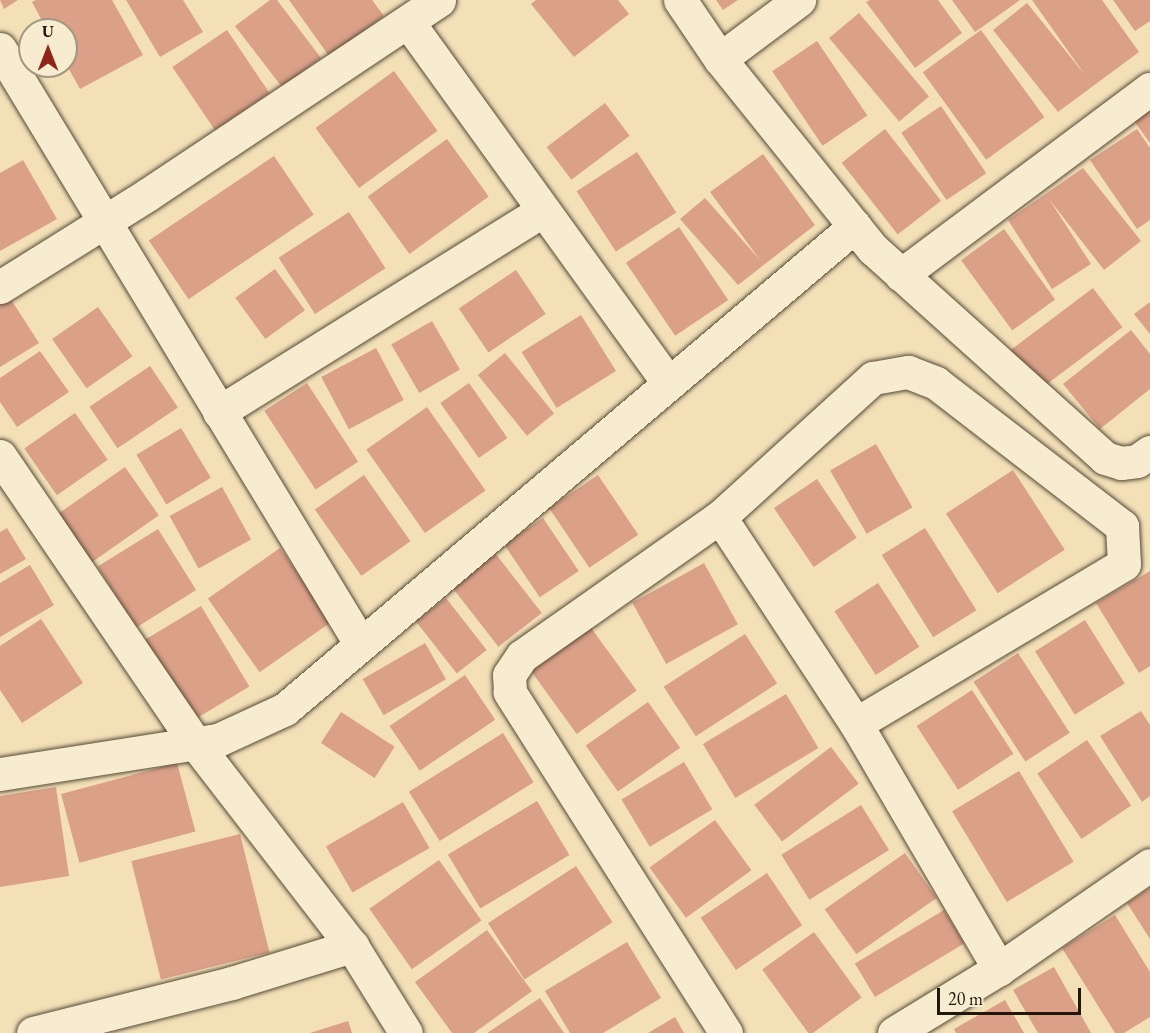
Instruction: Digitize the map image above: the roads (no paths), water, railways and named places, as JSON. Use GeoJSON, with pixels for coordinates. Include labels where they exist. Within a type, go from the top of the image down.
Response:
{"type":"FeatureCollection","features":[{"type":"Feature","properties":{"kind":"street"},"geometry":{"type":"LineString","coordinates":[[0,287],[103,223],[439,0]]}},
{"type":"Feature","properties":{"kind":"street"},"geometry":{"type":"LineString","coordinates":[[680,0],[720,59],[873,249],[1105,458],[1121,464],[1143,457]]}},
{"type":"Feature","properties":{"kind":"street"},"geometry":{"type":"LineString","coordinates":[[720,59],[799,0]]}},
{"type":"Feature","properties":{"kind":"street"},"geometry":{"type":"LineString","coordinates":[[408,21],[668,383]]}},
{"type":"Feature","properties":{"kind":"street"},"geometry":{"type":"LineString","coordinates":[[0,49],[103,223],[360,643]]}},
{"type":"Feature","properties":{"kind":"street"},"geometry":{"type":"LineString","coordinates":[[901,275],[1150,89]]}},
{"type":"Feature","properties":{"kind":"street"},"geometry":{"type":"LineString","coordinates":[[219,412],[543,210]]}},
{"type":"Feature","properties":{"kind":"street"},"geometry":{"type":"LineString","coordinates":[[0,774],[218,740],[285,710],[360,643],[855,226]]}},
{"type":"Feature","properties":{"kind":"street"},"geometry":{"type":"LineString","coordinates":[[726,1033],[510,692],[509,675],[522,656],[720,517],[873,378],[908,372],[936,382],[1122,526],[1124,564],[856,724]]}},
{"type":"Feature","properties":{"kind":"street"},"geometry":{"type":"LineString","coordinates":[[0,456],[195,743],[352,946],[406,1033]]}},
{"type":"Feature","properties":{"kind":"street"},"geometry":{"type":"LineString","coordinates":[[720,517],[856,724],[999,969]]}},
{"type":"Feature","properties":{"kind":"street"},"geometry":{"type":"LineString","coordinates":[[894,1033],[999,969],[1150,865]]}},
{"type":"Feature","properties":{"kind":"street"},"geometry":{"type":"LineString","coordinates":[[33,1033],[232,983],[352,946]]}}]}
